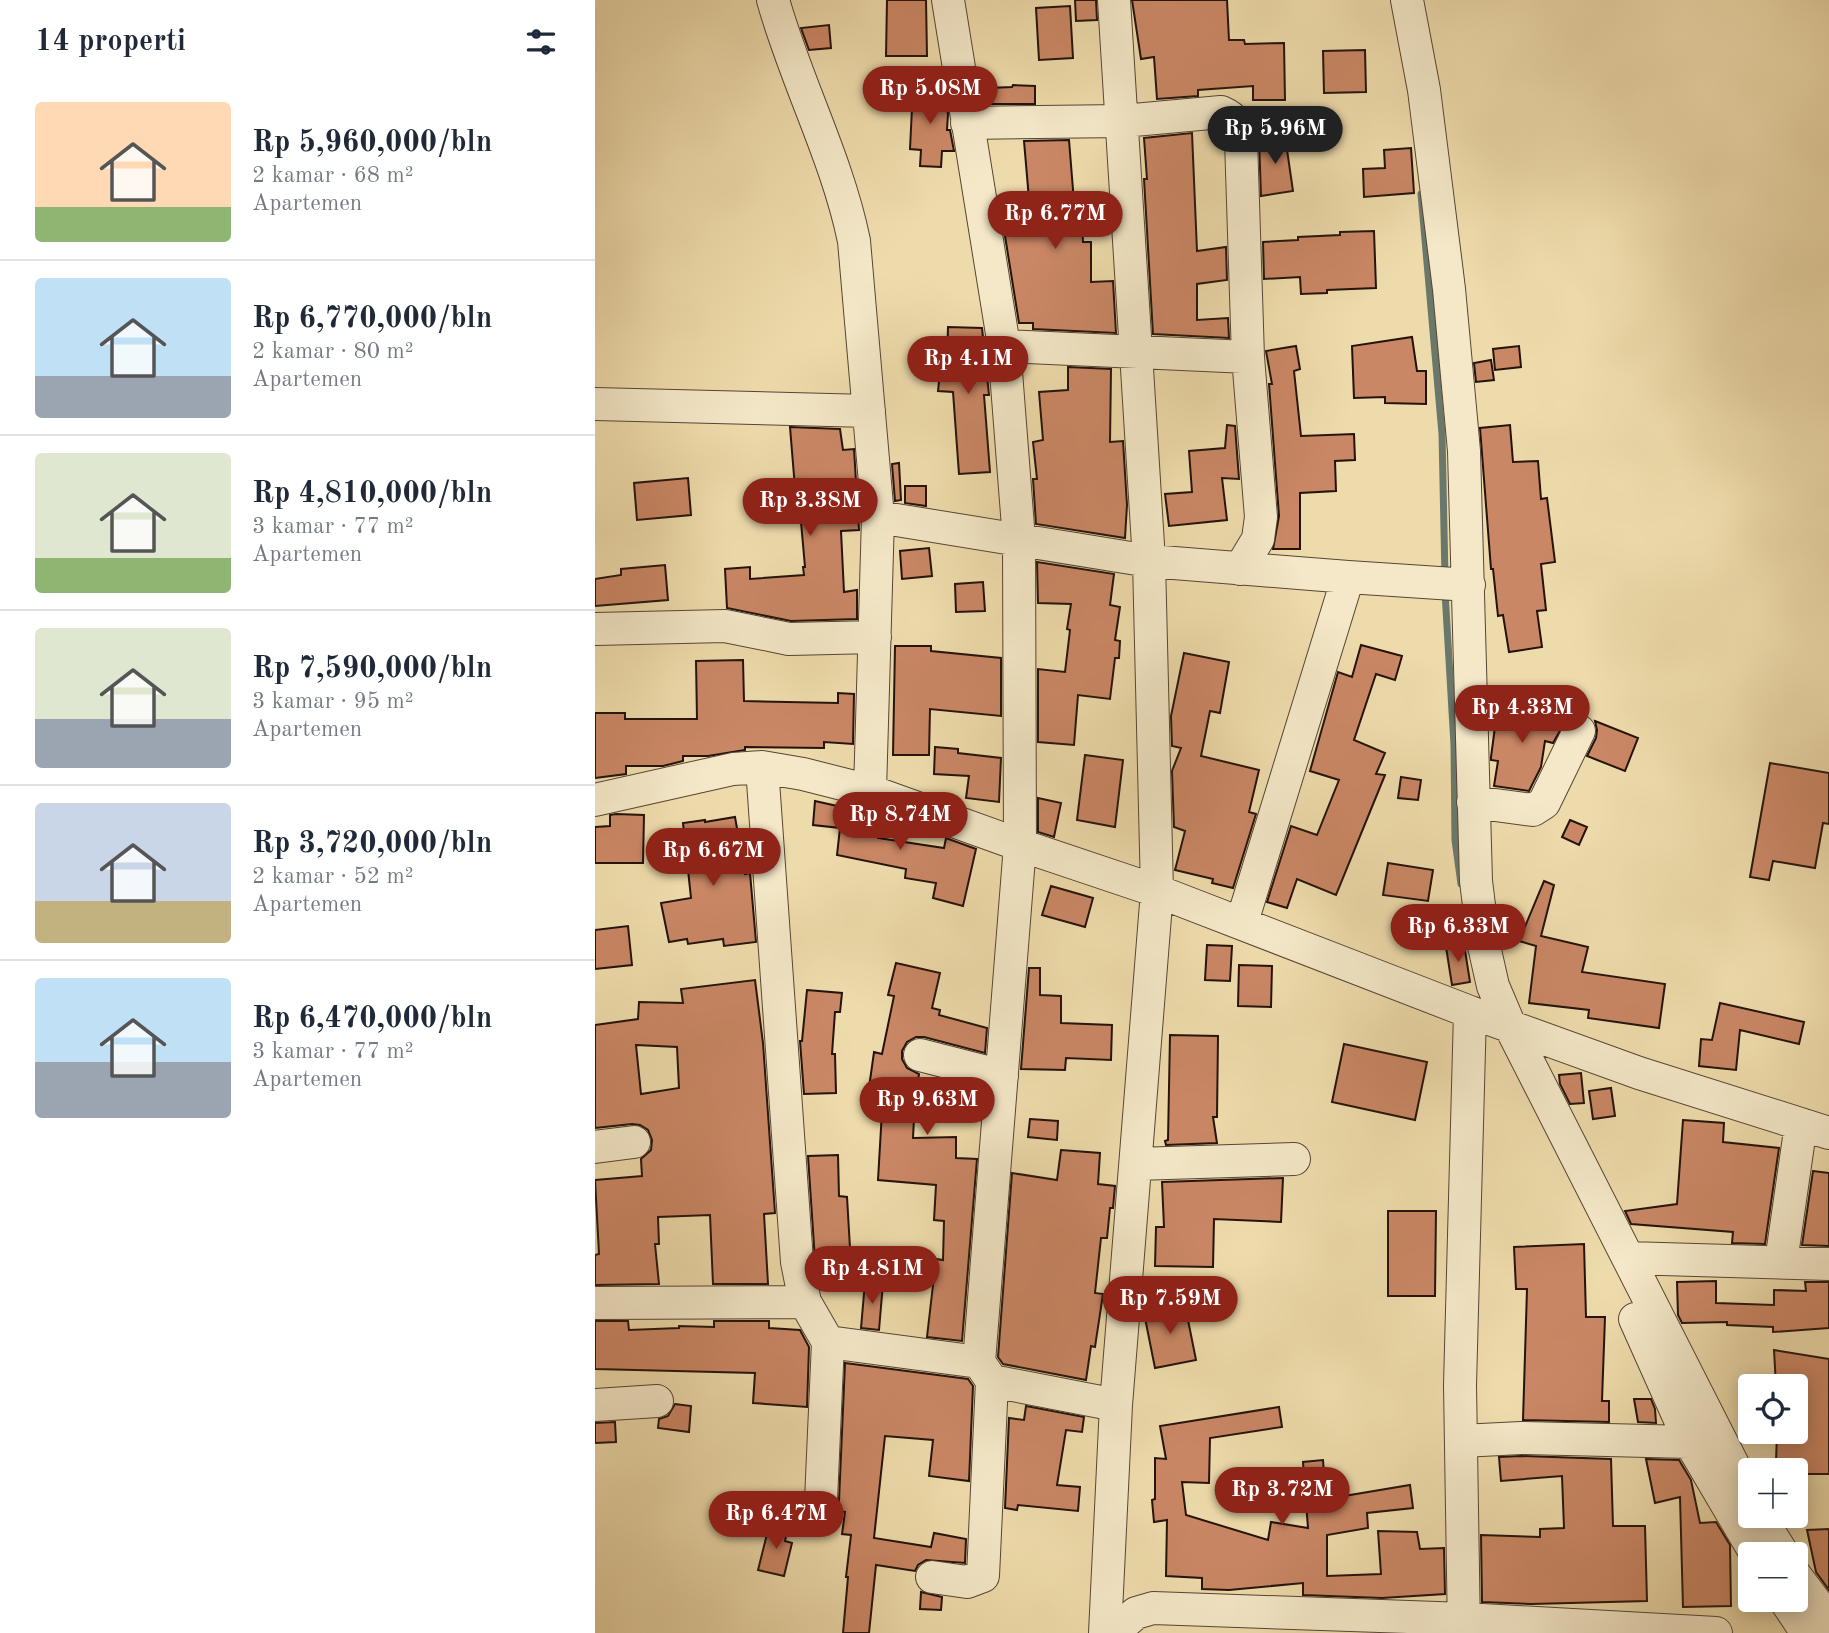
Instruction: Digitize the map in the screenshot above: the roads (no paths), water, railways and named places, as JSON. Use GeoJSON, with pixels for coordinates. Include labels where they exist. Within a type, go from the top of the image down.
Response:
{"type":"FeatureCollection","features":[{"type":"Feature","properties":{"kind":"street"},"geometry":{"type":"LineString","coordinates":[[773,0],[783,35],[833,163],[848,208],[855,242],[878,517],[870,791]]}},
{"type":"Feature","properties":{"kind":"street"},"geometry":{"type":"LineString","coordinates":[[932,1577],[967,1582],[983,1576],[986,1371],[1002,1076],[1020,845],[1019,540],[1004,346],[948,0]]}},
{"type":"Feature","properties":{"kind":"street"},"geometry":{"type":"LineString","coordinates":[[1113,1629],[1116,1405],[1157,891],[1149,561],[1114,0]]}},
{"type":"Feature","properties":{"kind":"street"},"geometry":{"type":"LineString","coordinates":[[1407,0],[1424,90],[1449,289],[1464,451],[1453,584],[1473,802],[1474,860],[1493,986],[1460,1385],[1465,1626]]}},
{"type":"Feature","properties":{"kind":"street"},"geometry":{"type":"LineString","coordinates":[[967,123],[1123,121],[1221,111],[1233,117],[1239,128],[1248,357],[1261,517],[1258,539],[1240,569]]}},
{"type":"Feature","properties":{"kind":"street"},"geometry":{"type":"LineString","coordinates":[[1004,346],[1248,357]]}},
{"type":"Feature","properties":{"kind":"street"},"geometry":{"type":"LineString","coordinates":[[595,404],[869,411]]}},
{"type":"Feature","properties":{"kind":"street"},"geometry":{"type":"LineString","coordinates":[[878,517],[1149,561],[1453,584]]}},
{"type":"Feature","properties":{"kind":"street"},"geometry":{"type":"LineString","coordinates":[[1242,922],[1348,577]]}},
{"type":"Feature","properties":{"kind":"street"},"geometry":{"type":"LineString","coordinates":[[595,629],[725,626],[789,639],[875,637]]}},
{"type":"Feature","properties":{"kind":"street"},"geometry":{"type":"LineString","coordinates":[[1473,802],[1533,810],[1544,803],[1579,731]]}},
{"type":"Feature","properties":{"kind":"street"},"geometry":{"type":"LineString","coordinates":[[762,767],[797,1262],[804,1302],[828,1342],[821,1500]]}},
{"type":"Feature","properties":{"kind":"street"},"geometry":{"type":"LineString","coordinates":[[595,800],[733,768],[762,767],[870,791],[1242,922],[1639,1073],[1815,1129],[1781,1262]]}},
{"type":"Feature","properties":{"kind":"street"},"geometry":{"type":"LineString","coordinates":[[1492,1019],[1628,1258],[1738,1474]]}},
{"type":"Feature","properties":{"kind":"street"},"geometry":{"type":"LineString","coordinates":[[1492,1019],[1645,1337],[1690,1442],[1749,1542]]}},
{"type":"Feature","properties":{"kind":"street"},"geometry":{"type":"LineString","coordinates":[[920,1055],[1002,1076]]}},
{"type":"Feature","properties":{"kind":"street"},"geometry":{"type":"LineString","coordinates":[[595,1147],[634,1142]]}},
{"type":"Feature","properties":{"kind":"street"},"geometry":{"type":"LineString","coordinates":[[1136,1164],[1294,1159]]}},
{"type":"Feature","properties":{"kind":"street"},"geometry":{"type":"LineString","coordinates":[[1628,1258],[1829,1264]]}},
{"type":"Feature","properties":{"kind":"street"},"geometry":{"type":"LineString","coordinates":[[595,1303],[804,1302]]}},
{"type":"Feature","properties":{"kind":"street"},"geometry":{"type":"LineString","coordinates":[[828,1342],[986,1371],[1116,1405]]}},
{"type":"Feature","properties":{"kind":"street"},"geometry":{"type":"LineString","coordinates":[[595,1405],[657,1402]]}},
{"type":"Feature","properties":{"kind":"street"},"geometry":{"type":"LineString","coordinates":[[1461,1441],[1521,1438],[1690,1442]]}},
{"type":"Feature","properties":{"kind":"street"},"geometry":{"type":"LineString","coordinates":[[1808,1592],[1829,1620]]}},
{"type":"Feature","properties":{"kind":"street"},"geometry":{"type":"LineString","coordinates":[[1113,1629],[1136,1614],[1153,1608],[1465,1626],[1716,1633]]}},
{"type":"Feature","properties":{"kind":"street"},"geometry":{"type":"LineString","coordinates":[[1793,1612],[1807,1633]]}},
{"type":"Feature","properties":{"kind":"waterway"},"geometry":{"type":"LineString","coordinates":[[1421,194],[1442,434],[1445,577]]}},
{"type":"Feature","properties":{"kind":"waterway"},"geometry":{"type":"LineString","coordinates":[[1445,592],[1454,745],[1455,840],[1461,884]]}}]}
